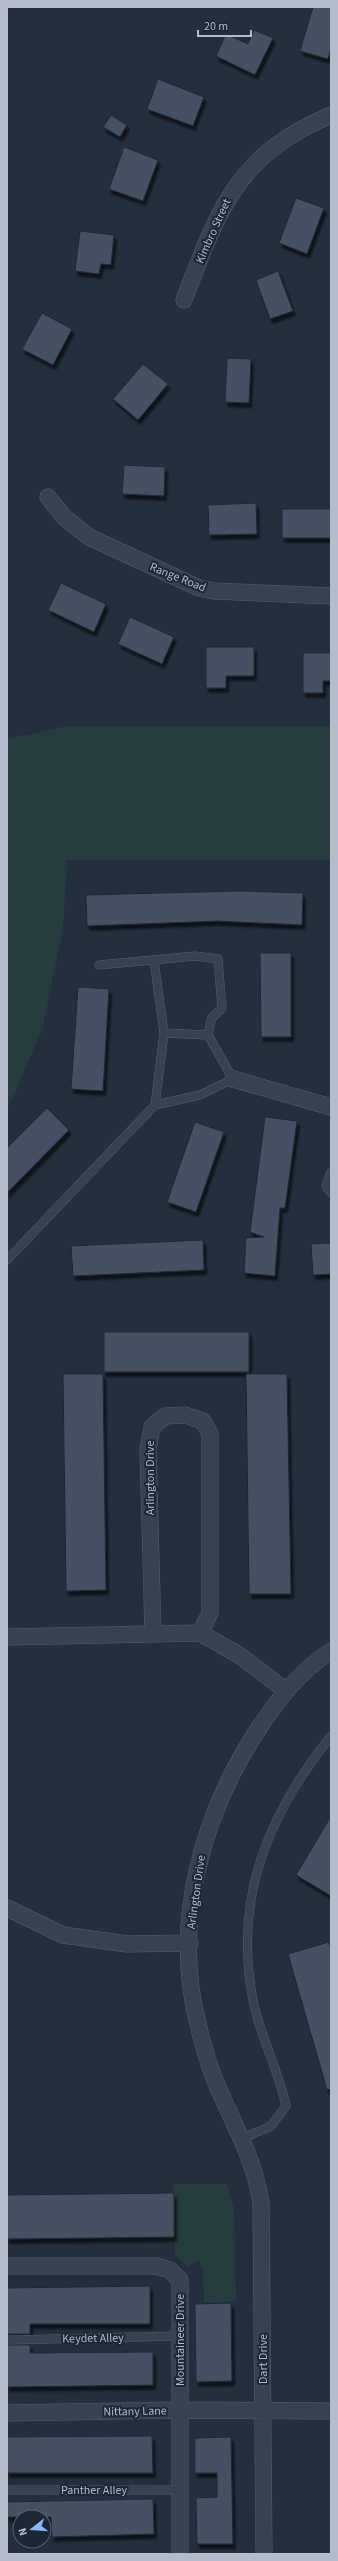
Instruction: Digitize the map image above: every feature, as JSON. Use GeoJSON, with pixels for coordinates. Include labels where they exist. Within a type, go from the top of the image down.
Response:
{"type":"FeatureCollection","features":[{"type":"Feature","properties":{"kind":"street","name":"Kimbro Street"},"geometry":{"type":"LineString","coordinates":[[184,300],[212,226],[236,185],[257,161],[279,142],[309,124],[331,115]]}},
{"type":"Feature","properties":{"kind":"street","name":"Range Road"},"geometry":{"type":"LineString","coordinates":[[48,497],[64,517],[89,537],[199,588],[214,591],[331,596]]}},
{"type":"Feature","properties":{"kind":"street"},"geometry":{"type":"LineString","coordinates":[[233,1079],[331,1107]]}},
{"type":"Feature","properties":{"kind":"street","name":"Arlington Drive"},"geometry":{"type":"LineString","coordinates":[[153,1634],[148,1449],[152,1427],[165,1416],[185,1415],[203,1421],[210,1434],[210,1613],[200,1633]]}},
{"type":"Feature","properties":{"kind":"street"},"geometry":{"type":"LineString","coordinates":[[7,1637],[200,1633],[239,1655],[285,1690]]}},
{"type":"Feature","properties":{"kind":"street","name":"Arlington Drive"},"geometry":{"type":"LineString","coordinates":[[252,2165],[242,2138],[214,2077],[198,2027],[193,1996],[190,1943],[196,1873],[214,1811],[242,1754],[285,1690],[313,1662],[331,1651]]}},
{"type":"Feature","properties":{"kind":"street"},"geometry":{"type":"LineString","coordinates":[[7,1908],[63,1935],[127,1944],[190,1943]]}},
{"type":"Feature","properties":{"kind":"street","name":"Dart Drive"},"geometry":{"type":"LineString","coordinates":[[252,2165],[261,2204],[264,2554]]}},
{"type":"Feature","properties":{"kind":"street","name":"Mountaineer Drive"},"geometry":{"type":"LineString","coordinates":[[7,2266],[156,2266],[170,2270],[180,2280],[180,2554]]}},
{"type":"Feature","properties":{"kind":"street","name":"Nittany Lane"},"geometry":{"type":"LineString","coordinates":[[7,2413],[180,2410],[331,2411]]}},
{"type":"Feature","properties":{"kind":"lane"},"geometry":{"type":"LineString","coordinates":[[7,1260],[155,1105],[200,1095],[233,1079],[208,1035],[211,1019],[222,1008],[218,959],[195,956],[100,965]]}},
{"type":"Feature","properties":{"kind":"lane"},"geometry":{"type":"LineString","coordinates":[[154,960],[164,1033],[155,1105]]}},
{"type":"Feature","properties":{"kind":"lane"},"geometry":{"type":"LineString","coordinates":[[164,1033],[208,1035]]}},
{"type":"Feature","properties":{"kind":"lane"},"geometry":{"type":"LineString","coordinates":[[331,1172],[326,1186],[331,1194]]}},
{"type":"Feature","properties":{"kind":"lane"},"geometry":{"type":"LineString","coordinates":[[242,2138],[271,2126],[286,2106],[254,2005],[248,1961],[249,1922],[253,1893],[264,1849],[279,1812],[306,1767],[331,1736]]}},
{"type":"Feature","properties":{"kind":"lane","name":"Keydet Alley"},"geometry":{"type":"LineString","coordinates":[[7,2340],[180,2336]]}},
{"type":"Feature","properties":{"kind":"lane","name":"Panther Alley"},"geometry":{"type":"LineString","coordinates":[[7,2490],[180,2490]]}},
{"type":"Feature","properties":{"kind":"green space"},"geometry":{"type":"Polygon","coordinates":[[[66,726],[331,726],[331,860],[67,860],[63,929],[42,1029],[12,1100],[7,1106],[7,739],[66,726]]]}},
{"type":"Feature","properties":{"kind":"green space"},"geometry":{"type":"Polygon","coordinates":[[[173,2184],[227,2184],[234,2209],[236,2301],[204,2303],[203,2273],[199,2260],[187,2266],[175,2255],[173,2184]]]}},
{"type":"Feature","properties":{"kind":"building"},"geometry":{"type":"Polygon","coordinates":[[[313,7],[331,7],[331,48],[328,59],[300,51],[313,7]]]}},
{"type":"Feature","properties":{"kind":"building"},"geometry":{"type":"Polygon","coordinates":[[[254,30],[273,38],[255,75],[216,56],[226,34],[248,44],[254,30]]]}},
{"type":"Feature","properties":{"kind":"building"},"geometry":{"type":"Polygon","coordinates":[[[158,79],[204,97],[193,126],[147,109],[158,79]]]}},
{"type":"Feature","properties":{"kind":"building"},"geometry":{"type":"Polygon","coordinates":[[[111,115],[127,125],[120,137],[103,127],[111,115]]]}},
{"type":"Feature","properties":{"kind":"building"},"geometry":{"type":"Polygon","coordinates":[[[124,147],[158,160],[143,201],[109,189],[124,147]]]}},
{"type":"Feature","properties":{"kind":"building"},"geometry":{"type":"Polygon","coordinates":[[[296,198],[324,208],[307,254],[279,243],[296,198]]]}},
{"type":"Feature","properties":{"kind":"building"},"geometry":{"type":"Polygon","coordinates":[[[80,231],[114,235],[111,265],[101,264],[99,274],[75,271],[80,231]]]}},
{"type":"Feature","properties":{"kind":"building"},"geometry":{"type":"Polygon","coordinates":[[[278,271],[293,311],[270,319],[256,280],[278,271]]]}},
{"type":"Feature","properties":{"kind":"building"},"geometry":{"type":"Polygon","coordinates":[[[42,313],[72,329],[53,365],[22,349],[42,313]]]}},
{"type":"Feature","properties":{"kind":"building"},"geometry":{"type":"Polygon","coordinates":[[[227,358],[251,359],[249,403],[225,402],[227,358]]]}},
{"type":"Feature","properties":{"kind":"building"},"geometry":{"type":"Polygon","coordinates":[[[143,364],[168,384],[138,420],[113,399],[143,364]]]}},
{"type":"Feature","properties":{"kind":"building"},"geometry":{"type":"Polygon","coordinates":[[[124,465],[165,467],[164,496],[122,494],[124,465]]]}},
{"type":"Feature","properties":{"kind":"building"},"geometry":{"type":"Polygon","coordinates":[[[256,503],[257,534],[209,535],[208,505],[256,503]]]}},
{"type":"Feature","properties":{"kind":"building"},"geometry":{"type":"Polygon","coordinates":[[[282,509],[331,509],[331,538],[282,538],[282,509]]]}},
{"type":"Feature","properties":{"kind":"building"},"geometry":{"type":"Polygon","coordinates":[[[61,583],[106,604],[94,632],[48,610],[61,583]]]}},
{"type":"Feature","properties":{"kind":"building"},"geometry":{"type":"Polygon","coordinates":[[[130,617],[174,637],[162,664],[118,644],[130,617]]]}},
{"type":"Feature","properties":{"kind":"building"},"geometry":{"type":"Polygon","coordinates":[[[206,647],[254,647],[254,676],[226,676],[226,688],[206,688],[206,647]]]}},
{"type":"Feature","properties":{"kind":"building"},"geometry":{"type":"Polygon","coordinates":[[[303,653],[331,653],[331,681],[323,681],[323,693],[303,693],[303,653]]]}},
{"type":"Feature","properties":{"kind":"building"},"geometry":{"type":"Polygon","coordinates":[[[240,891],[303,893],[302,925],[217,921],[87,926],[86,895],[240,891]]]}},
{"type":"Feature","properties":{"kind":"building"},"geometry":{"type":"Polygon","coordinates":[[[260,953],[291,953],[291,1037],[261,1037],[260,953]]]}},
{"type":"Feature","properties":{"kind":"building"},"geometry":{"type":"Polygon","coordinates":[[[78,987],[109,989],[103,1091],[71,1089],[78,987]]]}},
{"type":"Feature","properties":{"kind":"building"},"geometry":{"type":"Polygon","coordinates":[[[47,1108],[69,1130],[7,1193],[7,1148],[47,1108]]]}},
{"type":"Feature","properties":{"kind":"building"},"geometry":{"type":"Polygon","coordinates":[[[265,1117],[297,1121],[285,1208],[280,1208],[275,1276],[244,1273],[246,1238],[264,1237],[250,1232],[265,1117]]]}},
{"type":"Feature","properties":{"kind":"building"},"geometry":{"type":"Polygon","coordinates":[[[195,1122],[224,1132],[196,1212],[167,1202],[195,1122]]]}},
{"type":"Feature","properties":{"kind":"building"},"geometry":{"type":"Polygon","coordinates":[[[203,1240],[204,1270],[73,1276],[71,1246],[203,1240]]]}},
{"type":"Feature","properties":{"kind":"building"},"geometry":{"type":"Polygon","coordinates":[[[331,1243],[331,1274],[313,1275],[311,1244],[331,1243]]]}},
{"type":"Feature","properties":{"kind":"building"},"geometry":{"type":"Polygon","coordinates":[[[104,1332],[249,1332],[249,1372],[104,1372],[104,1332]]]}},
{"type":"Feature","properties":{"kind":"building"},"geometry":{"type":"Polygon","coordinates":[[[63,1374],[103,1374],[106,1590],[66,1591],[63,1374]]]}},
{"type":"Feature","properties":{"kind":"building"},"geometry":{"type":"Polygon","coordinates":[[[246,1374],[287,1374],[291,1594],[249,1594],[246,1374]]]}},
{"type":"Feature","properties":{"kind":"building"},"geometry":{"type":"Polygon","coordinates":[[[331,1816],[331,1896],[296,1875],[331,1816]]]}},
{"type":"Feature","properties":{"kind":"building"},"geometry":{"type":"Polygon","coordinates":[[[329,1942],[331,1950],[331,2089],[327,2090],[288,1954],[329,1942]]]}},
{"type":"Feature","properties":{"kind":"building"},"geometry":{"type":"Polygon","coordinates":[[[174,2193],[174,2237],[7,2239],[7,2195],[174,2193]]]}},
{"type":"Feature","properties":{"kind":"building"},"geometry":{"type":"Polygon","coordinates":[[[150,2286],[150,2324],[30,2324],[30,2334],[7,2334],[7,2288],[150,2286]]]}},
{"type":"Feature","properties":{"kind":"building"},"geometry":{"type":"Polygon","coordinates":[[[231,2303],[232,2381],[196,2382],[195,2304],[231,2303]]]}},
{"type":"Feature","properties":{"kind":"building"},"geometry":{"type":"Polygon","coordinates":[[[7,2345],[30,2345],[30,2353],[153,2352],[153,2385],[7,2387],[7,2345]]]}},
{"type":"Feature","properties":{"kind":"building"},"geometry":{"type":"Polygon","coordinates":[[[152,2436],[153,2473],[7,2473],[7,2437],[152,2436]]]}},
{"type":"Feature","properties":{"kind":"building"},"geometry":{"type":"Polygon","coordinates":[[[231,2437],[233,2544],[197,2544],[196,2498],[217,2497],[217,2473],[195,2473],[195,2438],[231,2437]]]}},
{"type":"Feature","properties":{"kind":"building"},"geometry":{"type":"Polygon","coordinates":[[[153,2499],[154,2534],[52,2537],[52,2509],[12,2509],[12,2517],[7,2517],[7,2502],[153,2499]]]}}]}
